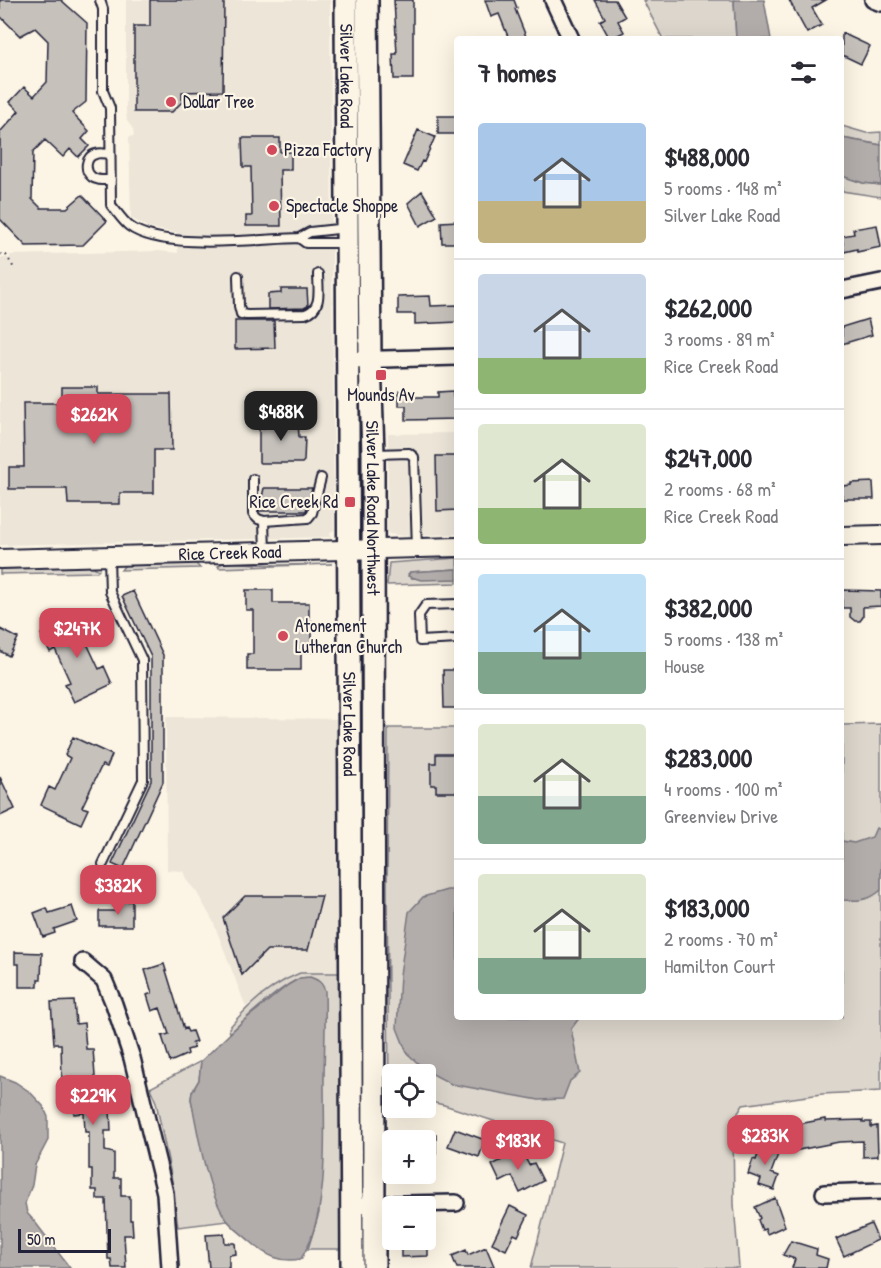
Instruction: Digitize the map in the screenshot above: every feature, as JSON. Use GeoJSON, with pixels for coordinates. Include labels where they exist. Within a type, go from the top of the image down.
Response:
{"type":"FeatureCollection","features":[{"type":"Feature","properties":{"kind":"main road","name":"Silver Lake Road"},"geometry":{"type":"LineString","coordinates":[[346,0],[352,1268]]}},
{"type":"Feature","properties":{"kind":"main road","name":"Silver Lake Road Northwest"},"geometry":{"type":"LineString","coordinates":[[367,0],[374,550],[374,1268]]}},
{"type":"Feature","properties":{"kind":"street"},"geometry":{"type":"LineString","coordinates":[[553,0],[570,36]]}},
{"type":"Feature","properties":{"kind":"street"},"geometry":{"type":"LineString","coordinates":[[873,0],[881,3]]}},
{"type":"Feature","properties":{"kind":"street"},"geometry":{"type":"LineString","coordinates":[[844,290],[881,282]]}},
{"type":"Feature","properties":{"kind":"street"},"geometry":{"type":"LineString","coordinates":[[348,360],[454,357]]}},
{"type":"Feature","properties":{"kind":"street"},"geometry":{"type":"LineString","coordinates":[[844,536],[881,535]]}},
{"type":"Feature","properties":{"kind":"street","name":"Rice Creek Road"},"geometry":{"type":"LineString","coordinates":[[0,559],[454,547]]}},
{"type":"Feature","properties":{"kind":"street"},"geometry":{"type":"LineString","coordinates":[[83,962],[104,980],[132,1058],[165,1193],[170,1268]]}},
{"type":"Feature","properties":{"kind":"street"},"geometry":{"type":"LineString","coordinates":[[824,1192],[881,1191]]}},
{"type":"Feature","properties":{"kind":"street"},"geometry":{"type":"LineString","coordinates":[[351,1205],[456,1203]]}},
{"type":"Feature","properties":{"kind":"lane"},"geometry":{"type":"LineString","coordinates":[[100,0],[104,9],[103,90],[110,108],[111,205],[129,225],[156,237],[174,241],[299,238],[310,232],[347,236]]}},
{"type":"Feature","properties":{"kind":"lane"},"geometry":{"type":"LineString","coordinates":[[110,154],[95,154],[91,156],[87,164],[88,174],[91,177],[111,180]]}},
{"type":"Feature","properties":{"kind":"lane"},"geometry":{"type":"LineString","coordinates":[[299,238],[306,243],[347,236]]}},
{"type":"Feature","properties":{"kind":"lane"},"geometry":{"type":"LineString","coordinates":[[238,276],[238,306],[241,314],[305,314],[312,312],[317,306],[318,274]]}},
{"type":"Feature","properties":{"kind":"lane"},"geometry":{"type":"LineString","coordinates":[[373,454],[409,453],[414,457],[417,548]]}},
{"type":"Feature","properties":{"kind":"lane"},"geometry":{"type":"LineString","coordinates":[[253,479],[253,514],[258,519],[264,520],[308,518],[312,513],[321,478]]}},
{"type":"Feature","properties":{"kind":"lane"},"geometry":{"type":"LineString","coordinates":[[264,520],[265,553]]}},
{"type":"Feature","properties":{"kind":"lane"},"geometry":{"type":"LineString","coordinates":[[103,864],[142,780],[142,660],[110,592],[109,557]]}},
{"type":"Feature","properties":{"kind":"lane"},"geometry":{"type":"LineString","coordinates":[[454,604],[426,605],[419,615],[420,641],[454,639]]}},
{"type":"Feature","properties":{"kind":"path"},"geometry":{"type":"LineString","coordinates":[[0,254],[6,255],[14,268]]}},
{"type":"Feature","properties":{"kind":"shaded area"},"geometry":{"type":"Polygon","coordinates":[[[126,0],[330,0],[335,529],[330,533],[331,537],[0,545],[0,258],[10,258],[10,255],[159,251],[178,253],[177,233],[149,228],[131,218],[129,137],[134,136],[133,129],[127,121],[126,111],[126,0]]]}},
{"type":"Feature","properties":{"kind":"shaded area"},"geometry":{"type":"Polygon","coordinates":[[[643,0],[734,0],[736,36],[661,36],[643,0]]]}},
{"type":"Feature","properties":{"kind":"shaded area"},"geometry":{"type":"Polygon","coordinates":[[[734,0],[764,0],[770,36],[736,36],[734,0]]]}},
{"type":"Feature","properties":{"kind":"shaded area"},"geometry":{"type":"Polygon","coordinates":[[[379,53],[381,338],[379,339],[376,56],[379,53]]]}},
{"type":"Feature","properties":{"kind":"shaded area"},"geometry":{"type":"Polygon","coordinates":[[[844,127],[866,133],[881,132],[881,145],[844,138],[844,127]]]}},
{"type":"Feature","properties":{"kind":"shaded area"},"geometry":{"type":"Polygon","coordinates":[[[844,138],[881,145],[881,185],[863,183],[844,177],[844,138]]]}},
{"type":"Feature","properties":{"kind":"shaded area"},"geometry":{"type":"Polygon","coordinates":[[[844,177],[863,183],[881,185],[881,197],[844,191],[844,177]]]}},
{"type":"Feature","properties":{"kind":"shaded area"},"geometry":{"type":"Polygon","coordinates":[[[454,433],[454,534],[403,536],[387,532],[388,434],[454,433]]]}},
{"type":"Feature","properties":{"kind":"shaded area"},"geometry":{"type":"Polygon","coordinates":[[[454,558],[454,569],[408,574],[411,578],[454,579],[454,583],[387,585],[389,563],[454,558]]]}},
{"type":"Feature","properties":{"kind":"shaded area"},"geometry":{"type":"Polygon","coordinates":[[[224,562],[277,565],[332,564],[219,568],[218,566],[224,562]]]}},
{"type":"Feature","properties":{"kind":"shaded area"},"geometry":{"type":"Polygon","coordinates":[[[195,563],[200,568],[121,570],[125,565],[195,563]]]}},
{"type":"Feature","properties":{"kind":"shaded area"},"geometry":{"type":"Polygon","coordinates":[[[92,566],[99,570],[97,572],[0,574],[0,569],[92,566]]]}},
{"type":"Feature","properties":{"kind":"shaded area"},"geometry":{"type":"Polygon","coordinates":[[[454,569],[454,579],[421,580],[408,576],[410,572],[454,569]]]}},
{"type":"Feature","properties":{"kind":"shaded area"},"geometry":{"type":"Polygon","coordinates":[[[166,717],[342,719],[343,973],[300,973],[287,978],[246,1007],[213,921],[196,891],[187,881],[183,871],[167,870],[166,717]]]}},
{"type":"Feature","properties":{"kind":"shaded area"},"geometry":{"type":"Polygon","coordinates":[[[881,724],[881,1091],[822,1094],[743,1105],[733,1121],[734,1204],[739,1268],[531,1268],[562,1143],[436,1103],[436,1064],[389,1064],[388,728],[454,728],[454,1020],[844,1020],[844,725],[881,724]]]}},
{"type":"Feature","properties":{"kind":"shaded area"},"geometry":{"type":"Polygon","coordinates":[[[876,828],[881,830],[881,890],[863,900],[844,900],[844,841],[854,843],[872,837],[876,828]]]}},
{"type":"Feature","properties":{"kind":"shaded area"},"geometry":{"type":"Polygon","coordinates":[[[454,890],[454,1020],[578,1020],[571,1029],[580,1073],[570,1081],[563,1099],[539,1100],[451,1084],[436,1076],[436,1064],[419,1064],[407,1053],[397,1028],[400,975],[409,912],[423,897],[454,890]]]}},
{"type":"Feature","properties":{"kind":"shaded area"},"geometry":{"type":"Polygon","coordinates":[[[300,973],[343,973],[340,1200],[343,1249],[308,1249],[319,1213],[325,1002],[317,980],[304,978],[291,983],[263,1003],[230,1033],[229,1028],[261,996],[300,973]]]}},
{"type":"Feature","properties":{"kind":"shaded area"},"geometry":{"type":"Polygon","coordinates":[[[310,977],[323,985],[325,991],[323,1174],[317,1219],[310,1240],[301,1259],[287,1260],[262,1251],[233,1227],[224,1216],[207,1175],[191,1099],[199,1080],[201,1061],[242,1022],[288,985],[300,978],[310,977]]]}},
{"type":"Feature","properties":{"kind":"shaded area"},"geometry":{"type":"Polygon","coordinates":[[[201,1061],[199,1080],[191,1099],[214,1193],[228,1221],[178,1227],[171,1175],[156,1102],[150,1088],[201,1061]]]}},
{"type":"Feature","properties":{"kind":"shaded area"},"geometry":{"type":"Polygon","coordinates":[[[0,1076],[30,1092],[43,1106],[48,1117],[48,1140],[35,1165],[32,1185],[25,1203],[27,1213],[70,1268],[0,1268],[0,1076]]]}},
{"type":"Feature","properties":{"kind":"building"},"geometry":{"type":"Polygon","coordinates":[[[0,0],[61,0],[87,23],[86,102],[72,113],[89,131],[82,139],[89,146],[78,157],[70,149],[63,157],[45,140],[33,152],[32,199],[41,208],[67,208],[82,195],[107,221],[83,245],[26,246],[0,219],[0,132],[19,111],[10,102],[24,87],[34,96],[47,82],[48,41],[35,28],[20,36],[0,16],[0,0]]]}},
{"type":"Feature","properties":{"kind":"building"},"geometry":{"type":"Polygon","coordinates":[[[150,0],[224,0],[223,91],[182,92],[182,102],[172,112],[134,112],[134,26],[150,26],[150,0]]]}},
{"type":"Feature","properties":{"kind":"building"},"geometry":{"type":"Polygon","coordinates":[[[394,0],[413,0],[413,79],[394,79],[393,54],[397,54],[394,0]]]}},
{"type":"Feature","properties":{"kind":"building"},"geometry":{"type":"Polygon","coordinates":[[[485,0],[514,0],[517,8],[515,9],[526,36],[508,36],[499,14],[491,17],[485,0]]]}},
{"type":"Feature","properties":{"kind":"building"},"geometry":{"type":"Polygon","coordinates":[[[595,0],[615,0],[625,17],[618,21],[624,32],[616,36],[608,36],[600,21],[605,18],[595,0]]]}},
{"type":"Feature","properties":{"kind":"building"},"geometry":{"type":"Polygon","coordinates":[[[789,0],[826,0],[812,8],[822,25],[807,33],[789,0]]]}},
{"type":"Feature","properties":{"kind":"building"},"geometry":{"type":"Polygon","coordinates":[[[842,33],[870,46],[861,64],[844,56],[844,36],[842,33]]]}},
{"type":"Feature","properties":{"kind":"building"},"geometry":{"type":"Polygon","coordinates":[[[438,116],[454,116],[454,134],[438,134],[438,116]]]}},
{"type":"Feature","properties":{"kind":"building"},"geometry":{"type":"Polygon","coordinates":[[[418,130],[435,137],[424,162],[422,161],[417,171],[403,165],[418,130]]]}},
{"type":"Feature","properties":{"kind":"building"},"geometry":{"type":"Polygon","coordinates":[[[242,138],[280,138],[280,152],[291,152],[291,170],[280,170],[281,226],[246,226],[246,216],[252,216],[251,167],[243,167],[242,138]]]}},
{"type":"Feature","properties":{"kind":"building"},"geometry":{"type":"Polygon","coordinates":[[[422,191],[437,216],[420,226],[408,203],[422,191]]]}},
{"type":"Feature","properties":{"kind":"building"},"geometry":{"type":"Polygon","coordinates":[[[454,221],[454,243],[442,243],[441,222],[454,221]]]}},
{"type":"Feature","properties":{"kind":"building"},"geometry":{"type":"Polygon","coordinates":[[[877,225],[881,247],[844,252],[844,236],[854,234],[853,229],[877,225]]]}},
{"type":"Feature","properties":{"kind":"building"},"geometry":{"type":"Polygon","coordinates":[[[281,289],[307,289],[308,306],[268,309],[268,294],[281,293],[281,289]]]}},
{"type":"Feature","properties":{"kind":"building"},"geometry":{"type":"Polygon","coordinates":[[[430,296],[431,306],[454,305],[454,322],[415,324],[415,314],[398,314],[398,297],[430,296]]]}},
{"type":"Feature","properties":{"kind":"building"},"geometry":{"type":"Polygon","coordinates":[[[868,319],[872,335],[844,343],[844,326],[868,319]]]}},
{"type":"Feature","properties":{"kind":"building"},"geometry":{"type":"Polygon","coordinates":[[[235,321],[274,321],[275,348],[235,349],[235,321]]]}},
{"type":"Feature","properties":{"kind":"building"},"geometry":{"type":"Polygon","coordinates":[[[62,387],[98,387],[98,394],[171,394],[172,450],[154,450],[154,493],[120,493],[120,504],[68,504],[67,489],[9,489],[9,467],[24,467],[23,403],[62,403],[62,387]]]}},
{"type":"Feature","properties":{"kind":"building"},"geometry":{"type":"Polygon","coordinates":[[[399,391],[415,391],[415,397],[438,397],[438,392],[453,391],[454,419],[406,420],[406,406],[399,406],[399,391]]]}},
{"type":"Feature","properties":{"kind":"building"},"geometry":{"type":"Polygon","coordinates":[[[296,417],[299,437],[305,437],[304,461],[302,463],[260,463],[259,428],[264,428],[264,418],[296,417]]]}},
{"type":"Feature","properties":{"kind":"building"},"geometry":{"type":"Polygon","coordinates":[[[436,456],[454,456],[454,510],[437,511],[436,456]]]}},
{"type":"Feature","properties":{"kind":"building"},"geometry":{"type":"Polygon","coordinates":[[[873,482],[874,499],[844,499],[844,486],[851,485],[851,483],[873,482]]]}},
{"type":"Feature","properties":{"kind":"building"},"geometry":{"type":"Polygon","coordinates":[[[264,488],[312,488],[306,511],[259,511],[264,488]]]}},
{"type":"Feature","properties":{"kind":"building","name":"Atonement Lutheran Church"},"geometry":{"type":"Polygon","coordinates":[[[246,590],[273,590],[273,603],[309,603],[309,621],[312,621],[312,652],[301,652],[301,670],[247,670],[247,654],[253,654],[253,610],[246,610],[246,590]]]}},
{"type":"Feature","properties":{"kind":"building"},"geometry":{"type":"Polygon","coordinates":[[[844,590],[881,591],[881,606],[863,607],[863,617],[860,621],[855,621],[850,617],[850,608],[844,608],[844,590]]]}},
{"type":"Feature","properties":{"kind":"building"},"geometry":{"type":"Polygon","coordinates":[[[133,591],[163,655],[163,782],[123,869],[112,864],[151,781],[151,657],[122,596],[133,591]]]}},
{"type":"Feature","properties":{"kind":"building"},"geometry":{"type":"Polygon","coordinates":[[[81,616],[89,634],[84,637],[99,669],[104,666],[112,684],[74,702],[65,684],[70,682],[55,649],[50,652],[41,634],[81,616]]]}},
{"type":"Feature","properties":{"kind":"building"},"geometry":{"type":"Polygon","coordinates":[[[0,629],[18,638],[9,656],[0,651],[0,629]]]}},
{"type":"Feature","properties":{"kind":"building"},"geometry":{"type":"Polygon","coordinates":[[[443,670],[454,670],[454,708],[444,708],[443,670]]]}},
{"type":"Feature","properties":{"kind":"building"},"geometry":{"type":"Polygon","coordinates":[[[73,737],[112,755],[107,767],[102,765],[82,807],[88,809],[81,824],[41,805],[49,787],[55,790],[70,758],[65,755],[73,737]]]}},
{"type":"Feature","properties":{"kind":"building"},"geometry":{"type":"Polygon","coordinates":[[[436,754],[454,754],[454,792],[436,792],[436,785],[431,785],[431,763],[436,763],[436,754]]]}},
{"type":"Feature","properties":{"kind":"building"},"geometry":{"type":"Polygon","coordinates":[[[0,777],[15,809],[0,816],[0,777]]]}},
{"type":"Feature","properties":{"kind":"building"},"geometry":{"type":"Polygon","coordinates":[[[245,896],[322,896],[308,950],[267,950],[242,975],[223,918],[245,896]]]}},
{"type":"Feature","properties":{"kind":"building"},"geometry":{"type":"Polygon","coordinates":[[[117,901],[132,901],[132,926],[99,926],[99,911],[117,911],[117,901]]]}},
{"type":"Feature","properties":{"kind":"building"},"geometry":{"type":"Polygon","coordinates":[[[72,906],[77,921],[54,929],[55,933],[43,937],[34,913],[47,908],[49,913],[72,906]]]}},
{"type":"Feature","properties":{"kind":"building"},"geometry":{"type":"Polygon","coordinates":[[[15,952],[42,953],[41,979],[38,979],[38,987],[19,987],[19,964],[15,964],[15,952]]]}},
{"type":"Feature","properties":{"kind":"building"},"geometry":{"type":"Polygon","coordinates":[[[164,964],[184,1029],[186,1028],[188,1032],[192,1031],[196,1042],[192,1043],[194,1048],[187,1050],[188,1054],[170,1062],[162,1036],[169,1034],[160,1008],[152,1011],[147,995],[152,993],[145,970],[164,964]]]}},
{"type":"Feature","properties":{"kind":"building"},"geometry":{"type":"Polygon","coordinates":[[[74,1001],[76,1024],[84,1023],[86,1049],[93,1049],[96,1090],[104,1090],[105,1109],[110,1109],[111,1131],[105,1131],[105,1151],[114,1153],[114,1178],[121,1178],[121,1196],[130,1196],[130,1220],[132,1220],[133,1235],[124,1235],[126,1268],[112,1268],[111,1259],[108,1259],[106,1199],[97,1199],[97,1190],[92,1190],[92,1169],[89,1169],[89,1132],[85,1132],[84,1113],[74,1114],[74,1102],[83,1102],[83,1083],[62,1082],[61,1044],[54,1044],[51,1002],[74,1001]]]}},
{"type":"Feature","properties":{"kind":"building"},"geometry":{"type":"Polygon","coordinates":[[[825,1119],[825,1121],[863,1120],[863,1122],[871,1122],[871,1127],[877,1126],[878,1156],[863,1157],[863,1141],[839,1142],[788,1152],[783,1127],[825,1119]]]}},
{"type":"Feature","properties":{"kind":"building"},"geometry":{"type":"Polygon","coordinates":[[[455,1129],[485,1140],[479,1157],[448,1146],[455,1129]]]}},
{"type":"Feature","properties":{"kind":"building"},"geometry":{"type":"Polygon","coordinates":[[[762,1142],[780,1149],[771,1173],[779,1176],[774,1190],[759,1185],[761,1179],[748,1174],[762,1142]]]}},
{"type":"Feature","properties":{"kind":"building"},"geometry":{"type":"Polygon","coordinates":[[[521,1150],[529,1165],[534,1163],[543,1181],[520,1193],[512,1176],[500,1182],[492,1165],[521,1150]]]}},
{"type":"Feature","properties":{"kind":"building"},"geometry":{"type":"Polygon","coordinates":[[[775,1198],[785,1226],[767,1234],[765,1229],[762,1230],[755,1207],[775,1198]]]}},
{"type":"Feature","properties":{"kind":"building"},"geometry":{"type":"Polygon","coordinates":[[[510,1206],[528,1215],[518,1236],[514,1234],[506,1250],[492,1243],[510,1206]]]}},
{"type":"Feature","properties":{"kind":"building"},"geometry":{"type":"Polygon","coordinates":[[[871,1224],[878,1240],[844,1256],[836,1239],[871,1224]]]}},
{"type":"Feature","properties":{"kind":"building"},"geometry":{"type":"Polygon","coordinates":[[[224,1234],[225,1243],[235,1243],[236,1254],[229,1255],[229,1268],[209,1268],[206,1235],[224,1234]]]}},
{"type":"Feature","properties":{"kind":"building"},"geometry":{"type":"Polygon","coordinates":[[[791,1241],[817,1249],[816,1255],[828,1259],[826,1268],[792,1268],[795,1259],[783,1255],[791,1241]]]}},
{"type":"Feature","properties":{"kind":"building"},"geometry":{"type":"Polygon","coordinates":[[[486,1247],[494,1266],[457,1268],[452,1256],[466,1250],[468,1255],[486,1247]]]}},
{"type":"Feature","properties":{"kind":"building"},"geometry":{"type":"Polygon","coordinates":[[[401,1250],[428,1250],[428,1256],[401,1257],[401,1250]]]}},
{"type":"Feature","properties":{"kind":"place","name":"Dollar Tree"},"geometry":{"type":"Point","coordinates":[171,102]}},
{"type":"Feature","properties":{"kind":"place","name":"Pizza Factory"},"geometry":{"type":"Point","coordinates":[272,150]}},
{"type":"Feature","properties":{"kind":"place","name":"Spectacle Shoppe"},"geometry":{"type":"Point","coordinates":[274,206]}},
{"type":"Feature","properties":{"kind":"place","name":"Mounds Av"},"geometry":{"type":"Point","coordinates":[381,375]}},
{"type":"Feature","properties":{"kind":"place","name":"Rice Creek Rd"},"geometry":{"type":"Point","coordinates":[350,502]}},
{"type":"Feature","properties":{"kind":"place","name":"Atonement Lutheran Church"},"geometry":{"type":"Point","coordinates":[283,636]}}]}
